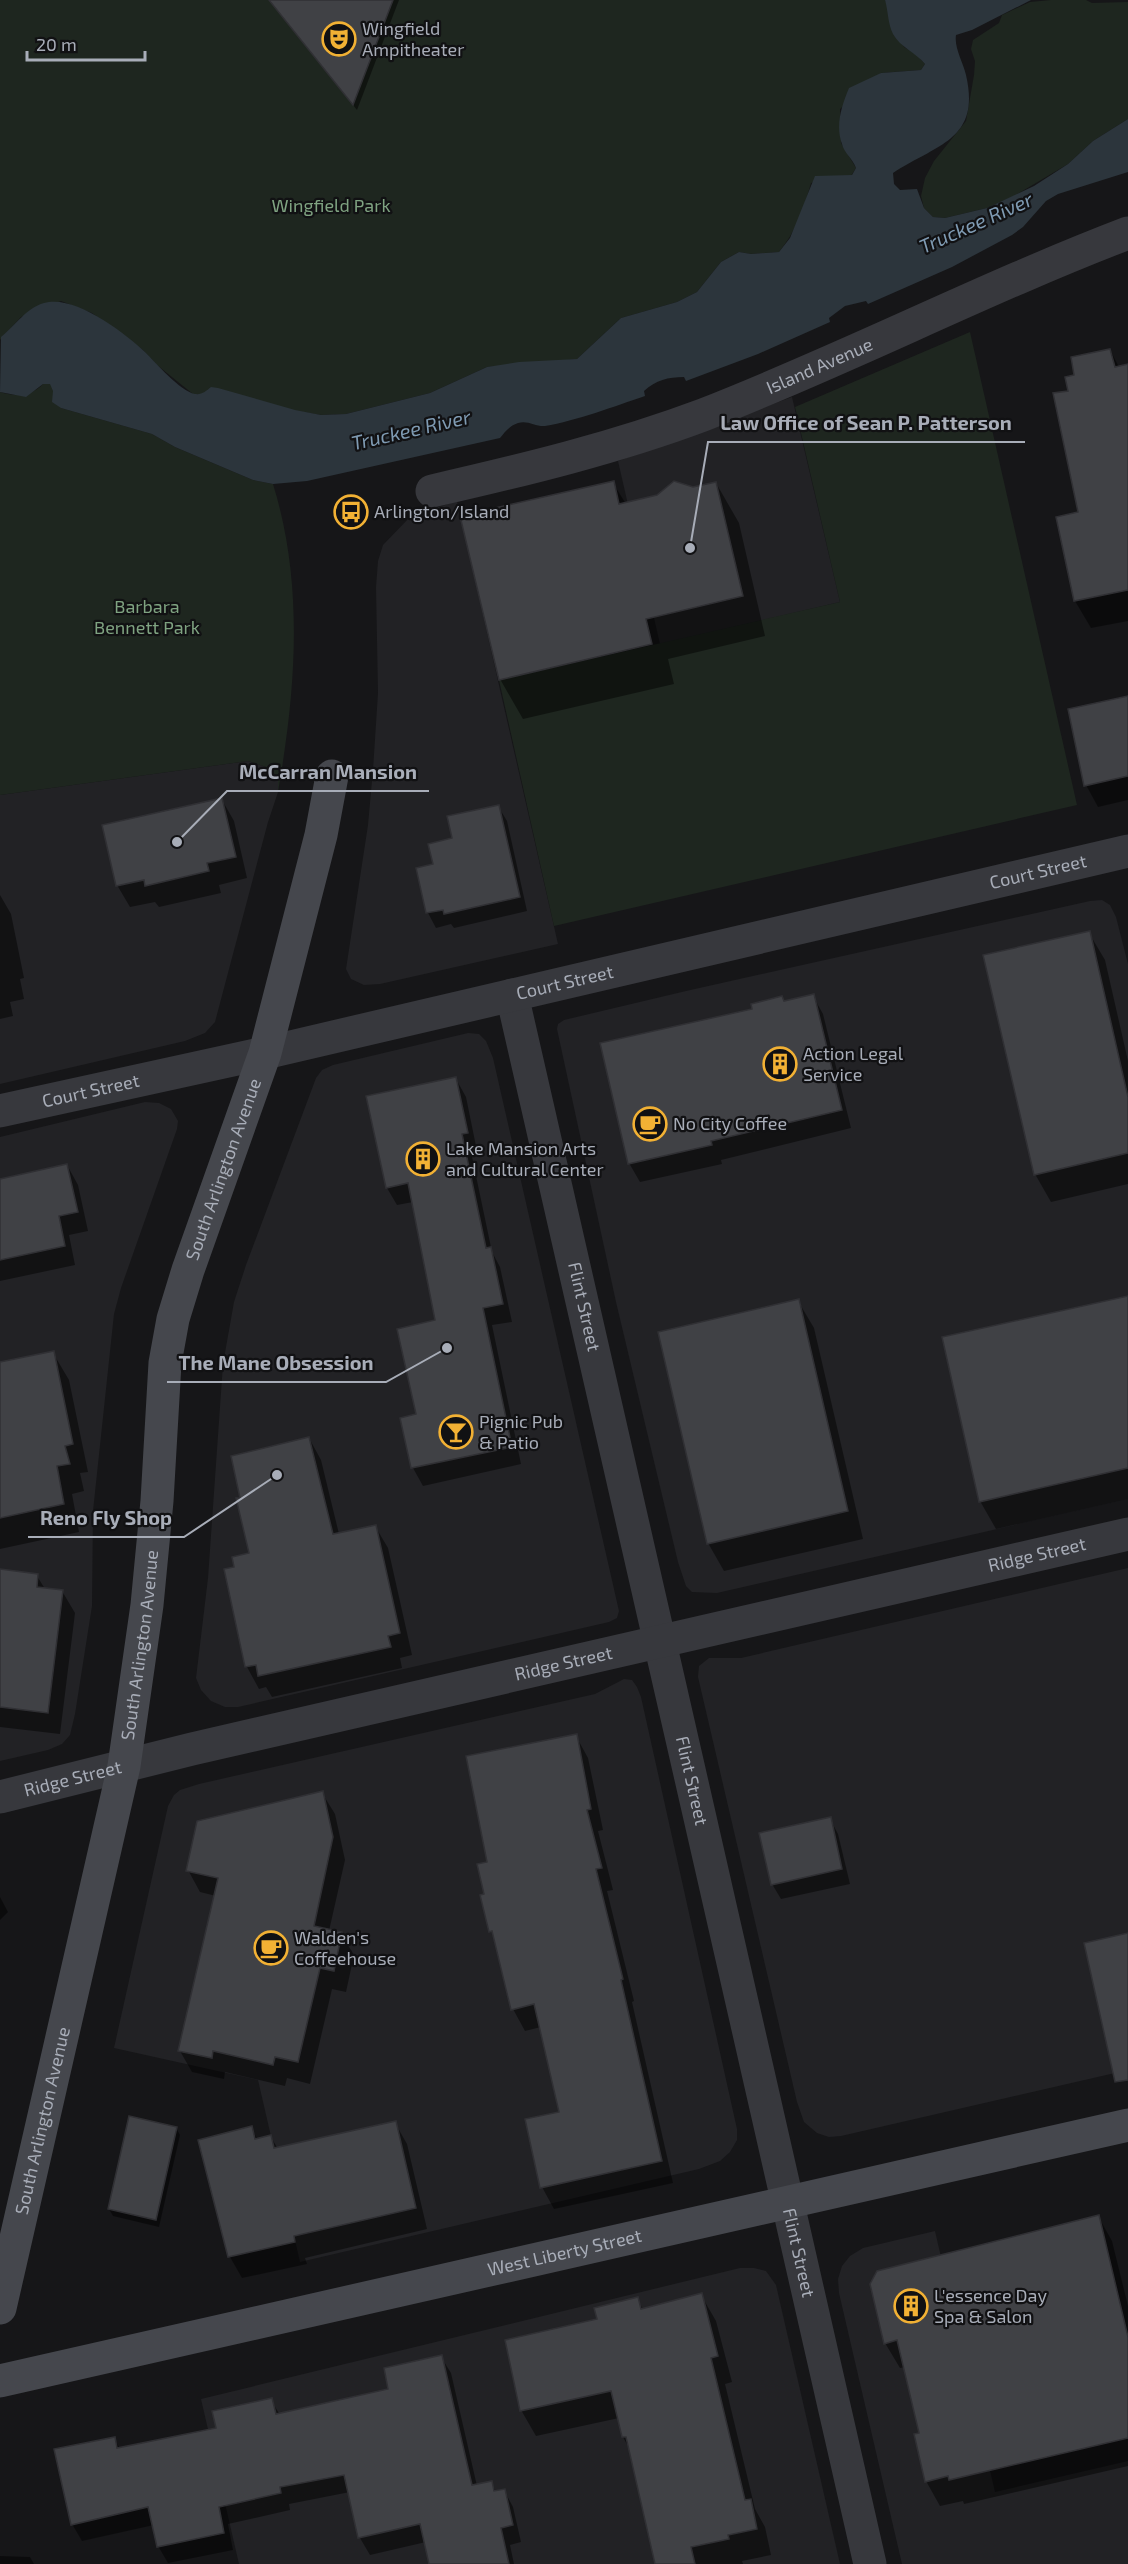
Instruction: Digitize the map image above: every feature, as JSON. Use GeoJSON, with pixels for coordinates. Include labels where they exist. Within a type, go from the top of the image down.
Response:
{"type":"FeatureCollection","features":[{"type":"Feature","properties":{"kind":"main road","name":"South Arlington Avenue"},"geometry":{"type":"LineString","coordinates":[[0,2308],[124,1766],[147,1605],[157,1501],[165,1363],[173,1319],[188,1270],[265,1053],[321,835],[332,776]]}},
{"type":"Feature","properties":{"kind":"main road","name":"West Liberty Street"},"geometry":{"type":"LineString","coordinates":[[0,2381],[1128,2125]]}},
{"type":"Feature","properties":{"kind":"street","name":"Island Avenue"},"geometry":{"type":"LineString","coordinates":[[432,490],[578,455],[702,415],[818,368],[1045,266],[1128,233]]}},
{"type":"Feature","properties":{"kind":"street","name":"Court Street"},"geometry":{"type":"LineString","coordinates":[[0,1111],[265,1053],[1128,851]]}},
{"type":"Feature","properties":{"kind":"street","name":"Flint Street"},"geometry":{"type":"LineString","coordinates":[[512,995],[870,2564]]}},
{"type":"Feature","properties":{"kind":"street","name":"Ridge Street"},"geometry":{"type":"LineString","coordinates":[[0,1797],[124,1766],[1128,1534]]}},
{"type":"Feature","properties":{"kind":"shaded area"},"geometry":{"type":"Polygon","coordinates":[[[792,397],[840,602],[660,644],[618,461],[792,397]]]}},
{"type":"Feature","properties":{"kind":"shaded area"},"geometry":{"type":"Polygon","coordinates":[[[457,501],[558,944],[380,984],[364,985],[351,979],[346,969],[368,825],[373,770],[378,693],[376,587],[378,561],[383,545],[411,516],[457,501]]]}},
{"type":"Feature","properties":{"kind":"shaded area"},"geometry":{"type":"Polygon","coordinates":[[[248,761],[266,767],[278,777],[278,792],[215,1022],[205,1033],[185,1041],[0,1084],[0,795],[248,761]]]}},
{"type":"Feature","properties":{"kind":"shaded area"},"geometry":{"type":"Polygon","coordinates":[[[1102,900],[1110,905],[1116,917],[1128,964],[1128,1499],[717,1593],[692,1592],[686,1586],[678,1562],[616,1302],[557,1029],[558,1024],[564,1020],[686,991],[1102,900]]]}},
{"type":"Feature","properties":{"kind":"shaded area"},"geometry":{"type":"Polygon","coordinates":[[[468,1033],[479,1034],[486,1041],[493,1058],[619,1611],[617,1618],[609,1622],[238,1707],[225,1707],[211,1701],[201,1690],[196,1678],[208,1578],[223,1364],[234,1302],[246,1265],[316,1078],[322,1070],[333,1065],[468,1033]]]}},
{"type":"Feature","properties":{"kind":"shaded area"},"geometry":{"type":"Polygon","coordinates":[[[145,1102],[159,1103],[171,1109],[178,1121],[114,1314],[93,1511],[92,1606],[75,1714],[70,1735],[62,1744],[48,1750],[0,1761],[0,1137],[145,1102]]]}},
{"type":"Feature","properties":{"kind":"shaded area"},"geometry":{"type":"Polygon","coordinates":[[[1128,1568],[1128,2070],[841,2136],[829,2137],[817,2133],[804,2122],[797,2102],[698,1677],[699,1666],[709,1658],[741,1658],[1128,1568]]]}},
{"type":"Feature","properties":{"kind":"shaded area"},"geometry":{"type":"Polygon","coordinates":[[[624,1679],[632,1680],[641,1697],[737,2129],[737,2140],[730,2152],[720,2161],[699,2169],[300,2262],[258,2080],[114,2048],[168,1806],[174,1795],[180,1790],[199,1784],[595,1694],[624,1679]]]}},
{"type":"Feature","properties":{"kind":"shaded area"},"geometry":{"type":"Polygon","coordinates":[[[935,2231],[995,2492],[1128,2461],[1128,2564],[902,2564],[839,2293],[838,2279],[842,2266],[850,2256],[863,2248],[935,2231]]]}},
{"type":"Feature","properties":{"kind":"shaded area"},"geometry":{"type":"Polygon","coordinates":[[[740,2268],[766,2271],[776,2285],[840,2564],[239,2564],[201,2399],[740,2268]]]}},
{"type":"Feature","properties":{"kind":"green space","name":"Wingfield Park"},"geometry":{"type":"Polygon","coordinates":[[[0,0],[885,0],[904,47],[917,55],[925,64],[921,70],[881,73],[840,109],[841,143],[856,168],[851,176],[833,176],[811,183],[799,219],[779,252],[751,254],[739,252],[721,262],[697,292],[677,302],[621,318],[577,359],[487,367],[430,393],[346,414],[321,415],[193,394],[157,365],[143,350],[92,313],[61,301],[21,317],[0,340],[0,0]]]}},
{"type":"Feature","properties":{"kind":"green space"},"geometry":{"type":"Polygon","coordinates":[[[1086,0],[1092,3],[1128,2],[1128,119],[1093,141],[1068,164],[1014,196],[987,208],[945,218],[933,217],[924,208],[921,196],[925,178],[934,161],[966,121],[974,75],[975,61],[971,49],[973,40],[999,23],[1002,15],[1030,2],[1086,0]]]}},
{"type":"Feature","properties":{"kind":"green space"},"geometry":{"type":"Polygon","coordinates":[[[970,332],[1077,805],[554,926],[499,680],[840,602],[795,407],[970,332]]]}},
{"type":"Feature","properties":{"kind":"green space","name":"Barbara Bennett Park"},"geometry":{"type":"Polygon","coordinates":[[[43,384],[51,384],[61,408],[152,434],[175,447],[253,480],[273,484],[283,522],[289,560],[294,637],[293,676],[278,792],[278,777],[266,767],[248,761],[0,795],[0,392],[12,395],[29,393],[43,384]]]}},
{"type":"Feature","properties":{"kind":"water","name":"Truckee River"},"geometry":{"type":"Polygon","coordinates":[[[885,0],[1031,0],[972,30],[956,35],[956,45],[966,75],[969,97],[967,114],[961,127],[952,138],[893,173],[894,184],[900,190],[917,189],[924,208],[933,217],[945,218],[987,208],[1034,186],[1068,164],[1093,141],[1128,119],[1128,172],[1058,194],[1046,201],[1023,227],[1012,235],[952,267],[868,304],[866,301],[845,306],[829,318],[830,322],[758,354],[686,381],[684,377],[662,380],[644,391],[645,396],[569,421],[545,426],[518,423],[510,427],[500,438],[307,481],[273,484],[253,480],[175,447],[152,434],[61,408],[52,402],[53,391],[50,384],[43,384],[26,397],[0,392],[1,337],[21,317],[38,305],[56,302],[84,309],[112,325],[189,392],[200,394],[211,387],[218,388],[321,415],[346,414],[430,393],[487,367],[519,362],[577,359],[621,318],[677,302],[697,292],[721,262],[739,252],[751,254],[779,252],[790,238],[815,176],[852,175],[856,168],[843,147],[839,130],[842,108],[849,88],[881,73],[921,70],[925,64],[893,34],[885,0]]]}},
{"type":"Feature","properties":{"kind":"building","name":"Wingfield Ampitheater"},"geometry":{"type":"Polygon","coordinates":[[[269,0],[393,0],[353,105],[269,0]]]}},
{"type":"Feature","properties":{"kind":"building"},"geometry":{"type":"Polygon","coordinates":[[[1110,349],[1115,367],[1128,364],[1128,590],[1074,601],[1056,517],[1078,512],[1053,393],[1068,391],[1065,377],[1074,375],[1071,357],[1110,349]]]}},
{"type":"Feature","properties":{"kind":"building"},"geometry":{"type":"Polygon","coordinates":[[[614,481],[619,504],[657,495],[674,481],[693,487],[716,482],[743,596],[646,619],[652,644],[499,680],[460,516],[614,481]]]}},
{"type":"Feature","properties":{"kind":"building"},"geometry":{"type":"Polygon","coordinates":[[[1128,696],[1128,776],[1084,786],[1068,709],[1128,696]]]}},
{"type":"Feature","properties":{"kind":"building"},"geometry":{"type":"Polygon","coordinates":[[[222,798],[236,857],[207,863],[209,871],[145,886],[144,880],[116,886],[102,825],[222,798]]]}},
{"type":"Feature","properties":{"kind":"building"},"geometry":{"type":"Polygon","coordinates":[[[499,805],[520,897],[444,914],[443,910],[426,913],[416,868],[433,864],[428,844],[452,838],[447,816],[499,805]]]}},
{"type":"Feature","properties":{"kind":"building"},"geometry":{"type":"Polygon","coordinates":[[[1090,931],[1128,1097],[1128,1153],[1034,1175],[983,955],[1090,931]]]}},
{"type":"Feature","properties":{"kind":"building"},"geometry":{"type":"Polygon","coordinates":[[[814,994],[842,1110],[711,1141],[712,1145],[628,1164],[600,1043],[752,1009],[751,1004],[782,996],[784,1001],[814,994]]]}},
{"type":"Feature","properties":{"kind":"building"},"geometry":{"type":"Polygon","coordinates":[[[456,1077],[468,1133],[462,1134],[486,1248],[491,1247],[503,1304],[483,1308],[512,1447],[411,1468],[400,1418],[416,1414],[397,1329],[435,1320],[408,1183],[386,1188],[366,1096],[456,1077]]]}},
{"type":"Feature","properties":{"kind":"building"},"geometry":{"type":"Polygon","coordinates":[[[67,1164],[78,1212],[59,1216],[65,1246],[0,1260],[0,1179],[67,1164]]]}},
{"type":"Feature","properties":{"kind":"building"},"geometry":{"type":"Polygon","coordinates":[[[1128,1296],[1128,1468],[979,1502],[942,1337],[1128,1296]]]}},
{"type":"Feature","properties":{"kind":"building"},"geometry":{"type":"Polygon","coordinates":[[[799,1299],[848,1511],[707,1544],[658,1332],[799,1299]]]}},
{"type":"Feature","properties":{"kind":"building"},"geometry":{"type":"Polygon","coordinates":[[[54,1351],[73,1444],[65,1446],[70,1464],[57,1466],[64,1504],[0,1518],[0,1362],[54,1351]]]}},
{"type":"Feature","properties":{"kind":"building"},"geometry":{"type":"Polygon","coordinates":[[[309,1437],[333,1534],[376,1525],[400,1633],[388,1636],[391,1647],[258,1676],[256,1665],[245,1667],[224,1569],[234,1567],[232,1557],[249,1553],[236,1498],[240,1498],[231,1456],[309,1437]]]}},
{"type":"Feature","properties":{"kind":"building"},"geometry":{"type":"Polygon","coordinates":[[[0,1569],[38,1574],[37,1587],[63,1590],[48,1713],[0,1707],[0,1569]]]}},
{"type":"Feature","properties":{"kind":"building"},"geometry":{"type":"Polygon","coordinates":[[[577,1734],[591,1809],[587,1810],[602,1868],[596,1869],[623,1979],[621,1980],[662,2161],[540,2188],[525,2119],[559,2112],[534,2004],[511,2010],[492,1931],[489,1932],[480,1895],[484,1894],[477,1864],[487,1862],[466,1756],[577,1734]]]}},
{"type":"Feature","properties":{"kind":"building"},"geometry":{"type":"Polygon","coordinates":[[[323,1791],[333,1837],[314,1926],[342,1932],[334,1971],[320,1968],[298,2062],[275,2057],[273,2065],[213,2051],[212,2058],[178,2051],[218,1878],[186,1871],[197,1821],[323,1791]]]}},
{"type":"Feature","properties":{"kind":"building"},"geometry":{"type":"Polygon","coordinates":[[[831,1817],[842,1869],[771,1885],[759,1833],[831,1817]]]}},
{"type":"Feature","properties":{"kind":"building"},"geometry":{"type":"Polygon","coordinates":[[[1128,1933],[1128,2080],[1115,2082],[1084,1943],[1128,1933]]]}},
{"type":"Feature","properties":{"kind":"building"},"geometry":{"type":"Polygon","coordinates":[[[129,2116],[177,2127],[156,2220],[108,2209],[129,2116]]]}},
{"type":"Feature","properties":{"kind":"building"},"geometry":{"type":"Polygon","coordinates":[[[396,2121],[416,2208],[294,2236],[295,2242],[228,2257],[198,2140],[252,2126],[255,2139],[271,2135],[274,2148],[396,2121]]]}},
{"type":"Feature","properties":{"kind":"building"},"geometry":{"type":"Polygon","coordinates":[[[1099,2215],[1128,2337],[1128,2438],[949,2480],[948,2476],[925,2482],[914,2434],[919,2433],[897,2340],[884,2344],[870,2284],[877,2271],[1099,2215]]]}},
{"type":"Feature","properties":{"kind":"building"},"geometry":{"type":"Polygon","coordinates":[[[702,2293],[718,2356],[711,2358],[745,2500],[751,2499],[757,2529],[728,2535],[729,2539],[691,2547],[695,2564],[655,2564],[626,2437],[622,2437],[611,2391],[520,2411],[505,2340],[597,2319],[594,2308],[638,2297],[641,2309],[702,2293]]]}},
{"type":"Feature","properties":{"kind":"building"},"geometry":{"type":"Polygon","coordinates":[[[442,2355],[472,2485],[492,2481],[494,2491],[505,2489],[513,2525],[501,2528],[509,2564],[429,2564],[420,2524],[358,2538],[344,2475],[280,2487],[281,2493],[219,2507],[224,2533],[157,2547],[148,2507],[71,2525],[54,2449],[115,2437],[117,2448],[216,2428],[212,2411],[272,2398],[276,2414],[388,2389],[384,2368],[442,2355]]]}},
{"type":"Feature","properties":{"kind":"place","name":"Wingfield Ampitheater"},"geometry":{"type":"Point","coordinates":[339,39]}},
{"type":"Feature","properties":{"kind":"place","name":"Arlington/Island"},"geometry":{"type":"Point","coordinates":[351,512]}},
{"type":"Feature","properties":{"kind":"place","name":"Law Office of Sean P. Patterson"},"geometry":{"type":"Point","coordinates":[690,548]}},
{"type":"Feature","properties":{"kind":"place","name":"McCarran Mansion"},"geometry":{"type":"Point","coordinates":[177,842]}},
{"type":"Feature","properties":{"kind":"place","name":"Action Legal Service"},"geometry":{"type":"Point","coordinates":[780,1064]}},
{"type":"Feature","properties":{"kind":"place","name":"No City Coffee"},"geometry":{"type":"Point","coordinates":[650,1124]}},
{"type":"Feature","properties":{"kind":"place","name":"Lake Mansion Arts and Cultural Center"},"geometry":{"type":"Point","coordinates":[423,1159]}},
{"type":"Feature","properties":{"kind":"place","name":"The Mane Obsession"},"geometry":{"type":"Point","coordinates":[447,1348]}},
{"type":"Feature","properties":{"kind":"place","name":"Pignic Pub & Patio"},"geometry":{"type":"Point","coordinates":[456,1432]}},
{"type":"Feature","properties":{"kind":"place","name":"Reno Fly Shop"},"geometry":{"type":"Point","coordinates":[277,1475]}},
{"type":"Feature","properties":{"kind":"place","name":"Walden's Coffeehouse"},"geometry":{"type":"Point","coordinates":[271,1948]}},
{"type":"Feature","properties":{"kind":"place","name":"L'essence Day Spa & Salon"},"geometry":{"type":"Point","coordinates":[911,2306]}}]}
